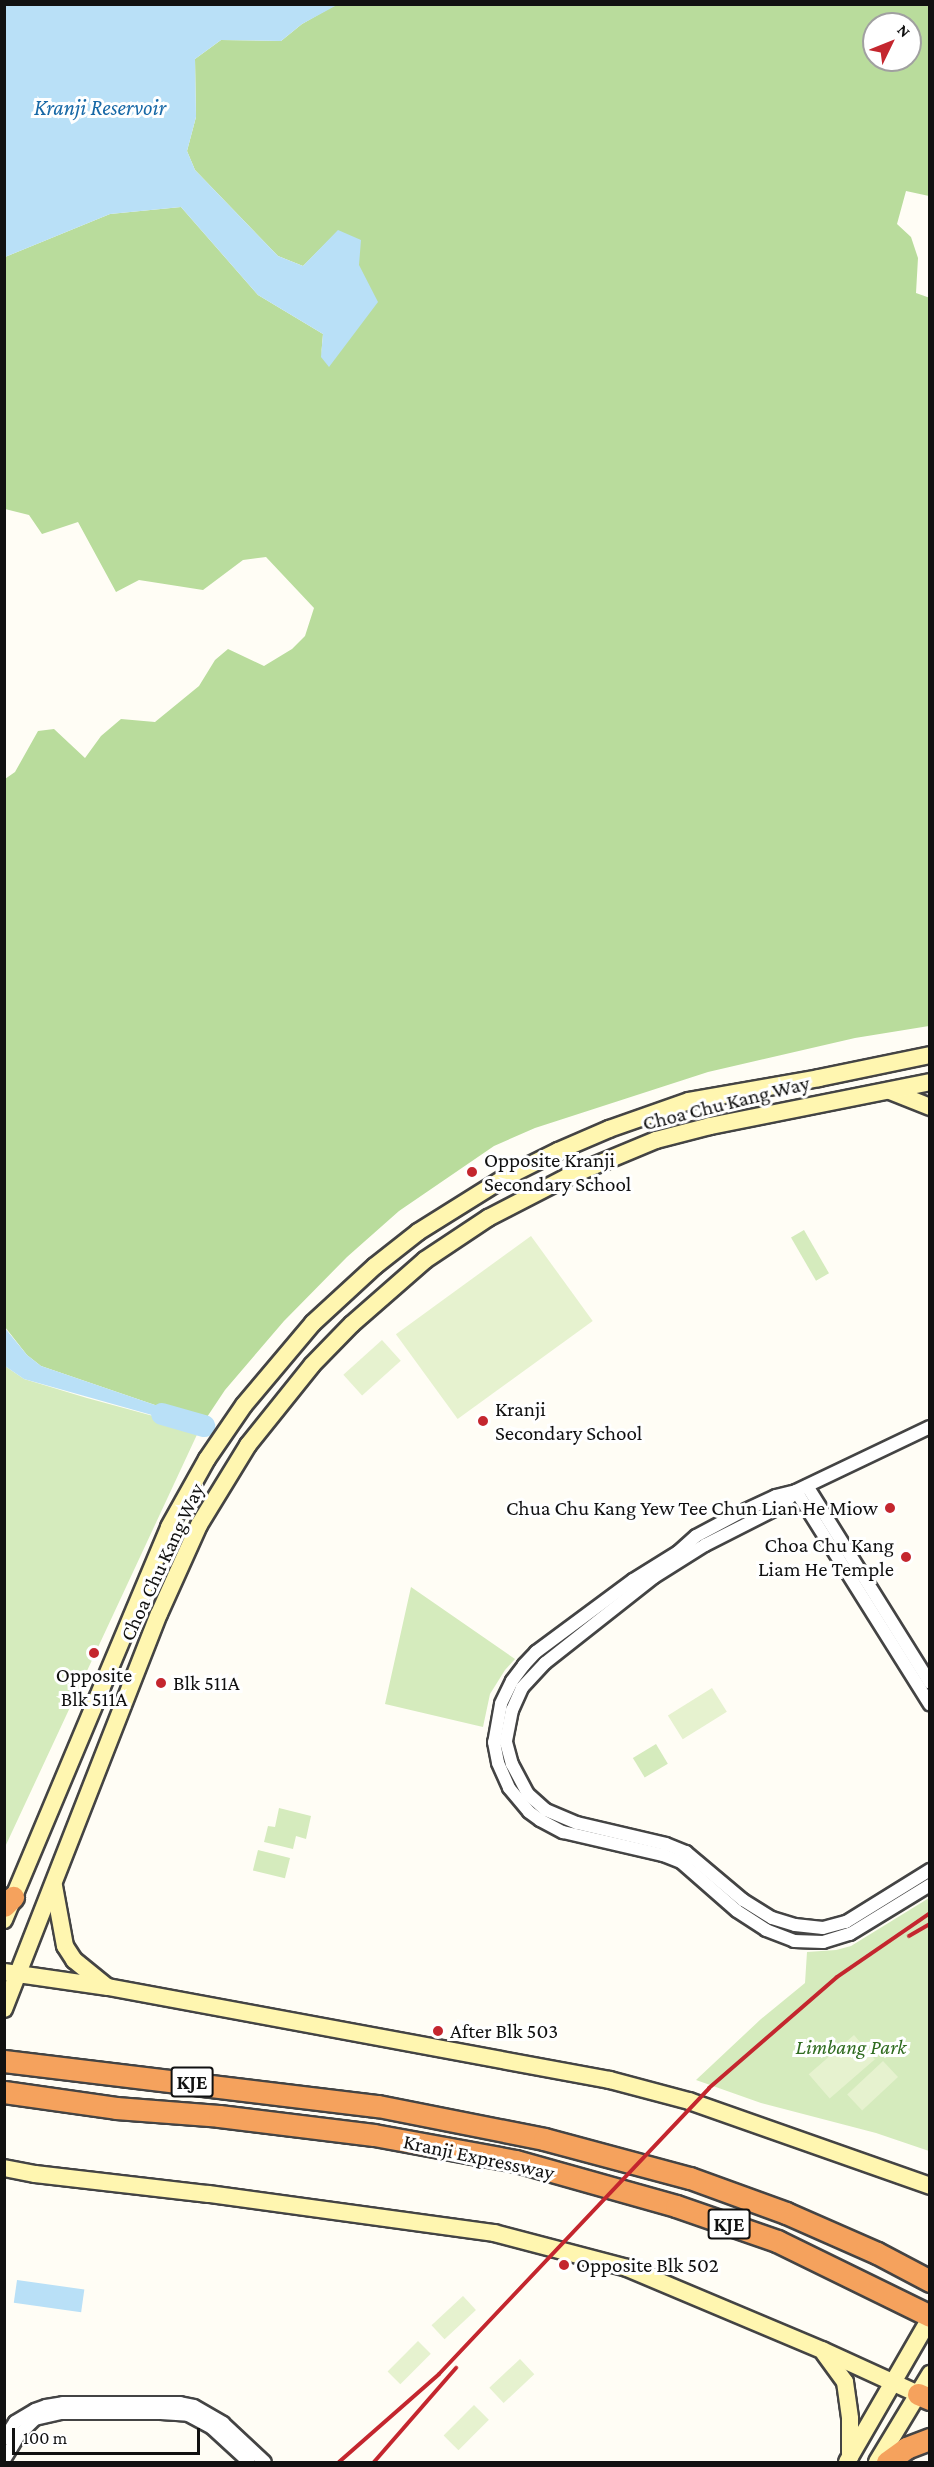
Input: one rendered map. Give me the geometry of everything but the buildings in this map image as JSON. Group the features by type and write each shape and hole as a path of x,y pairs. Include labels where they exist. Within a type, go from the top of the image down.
{"highway":[{"name":"Kranji Expressway","path":"4,2061 378,2106 544,2139 690,2178 786,2213 877,2253 930,2280"},
{"name":"Kranji Expressway","path":"4,2092 116,2108 219,2116 374,2135 516,2161 676,2206 777,2241 930,2317"},
{"path":"887,2463 906,2448 930,2439"}],"main road":[{"name":"Choa Chu Kang Way","path":"4,1920 9,1902 169,1527 207,1459 244,1405 313,1323 348,1290 418,1232 464,1201 516,1171 609,1129 689,1101 930,1055"},
{"name":"Choa Chu Kang Way","path":"4,2009 12,1978 54,1885 159,1614 199,1525 248,1445 312,1365 351,1324 425,1260 488,1218 567,1177 656,1140 710,1126 930,1082"},
{"path":"886,1090 930,1107"},
{"path":"54,1885 65,1947 74,1960 108,1987"},
{"path":"12,1978 108,1987 610,2080 688,2101 930,2186"},
{"path":"4,2168 35,2174 209,2194 494,2233 627,2268 822,2350 924,2396"},
{"path":"904,2175 911,2171 930,2174"},
{"path":"4,2181 35,2174"},
{"path":"848,2460 930,2317"},
{"path":"822,2350 846,2382 850,2419 848,2460"},
{"path":"877,2463 924,2396 930,2374"}],"street":[{"path":"930,1427 801,1489 776,1496 696,1536 678,1552 633,1580 536,1652 512,1681 501,1704 494,1742 498,1763 509,1788 529,1812 554,1828 663,1855 681,1862 737,1911 766,1930 794,1941 823,1942 850,1934 930,1885"},
{"path":"801,1489 930,1683"},
{"path":"801,1489 930,1705"},
{"path":"801,1489 782,1506 705,1545 654,1577 545,1663 522,1688 512,1710 506,1742 512,1764 528,1794 546,1810 577,1823 666,1844 686,1852 743,1900 772,1918 795,1925 823,1928 846,1922 930,1870"},
{"path":"150,2402 152,2408 161,2413"},
{"path":"5,2438 15,2422 34,2410 63,2403 150,2402 194,2406 223,2423 265,2463"},
{"path":"5,2438 26,2427 35,2419 61,2414 188,2415 212,2428 249,2463"},
{"path":"223,2423 235,2450"},
{"path":"4,2460 26,2427"}],"green space":[{"path":"337,4 929,5 929,196 906,191 897,224 911,237 918,258 916,293 930,298 929,1026 855,1038 708,1072 535,1128 494,1146 399,1211 347,1257 284,1321 225,1390 201,1426 192,1423 193,1418 41,1366 27,1355 5,1327 5,779 15,772 38,731 54,729 85,758 101,736 121,719 155,722 199,686 215,660 228,649 264,666 292,649 305,636 314,608 266,557 243,560 203,590 139,580 116,592 78,522 42,534 29,515 5,509 5,257 110,214 181,207 258,295 323,334 321,357 338,231 303,266 278,256 195,170 187,151 196,117 195,59 221,40 281,41 302,24"},
{"path":"804,1230 829,1273 816,1281 791,1238"},
{"path":"531,1236 593,1321 458,1419 396,1334"},
{"path":"382,1340 401,1361 362,1396 343,1375"},
{"path":"5,1366 24,1379 190,1426 192,1423 201,1426 5,1847"},
{"path":"411,1587 515,1659 490,1694 483,1727 385,1704"},
{"path":"712,1688 727,1712 683,1739 668,1716"},
{"path":"656,1744 668,1764 645,1778 633,1758"},
{"path":"279,1808 311,1816 306,1839 296,1836 293,1849 264,1842 268,1826 275,1827"},
{"path":"258,1850 290,1858 285,1878 253,1870"},
{"name":"Limbang Park","path":"929,1898 929,2151 876,2133 761,2103 696,2080 761,2019 805,1983 807,1952 836,1950 851,1946"},
{"path":"854,2035 875,2059 830,2099 809,2074"},
{"path":"883,2061 898,2077 862,2111 847,2094"},
{"path":"463,2296 476,2310 445,2339 432,2325"},
{"path":"418,2341 431,2354 400,2384 388,2371"},
{"path":"520,2359 534,2374 504,2403 489,2388"},
{"path":"474,2405 489,2420 458,2450 444,2435"}],"water":[{"name":"Kranji Reservoir","path":"5,4 337,5 302,24 281,41 221,40 195,59 196,117 187,151 195,170 278,256 303,266 338,230 361,240 359,265 378,302 329,367 321,357 323,334 258,295 181,207 110,214 5,257"},
{"path":"4,1327 27,1355 41,1366 193,1418 191,1426 24,1379 5,1366"},
{"path":"17,2280 84,2289 81,2312 14,2303"}],"waterway":[{"path":"162,1414 204,1426"}],"railway":[{"path":"339,2462 439,2374 709,2088 837,1977 930,1913"},
{"path":"909,1936 930,1924"},
{"path":"374,2462 456,2368"}],"place":[{"name":"Opposite Kranji Secondary School","path":"472,1172"},
{"name":"Kranji Secondary School","path":"483,1421"},
{"name":"Chua Chu Kang Yew Tee Chun Lian He Miow","path":"890,1508"},
{"name":"Choa Chu Kang Liam He Temple","path":"906,1557"},
{"name":"Opposite Blk 511A","path":"94,1653"},
{"name":"Blk 511A","path":"161,1683"},
{"name":"After Blk 503","path":"438,2031"},
{"name":"Opposite Blk 502","path":"564,2265"}]}
